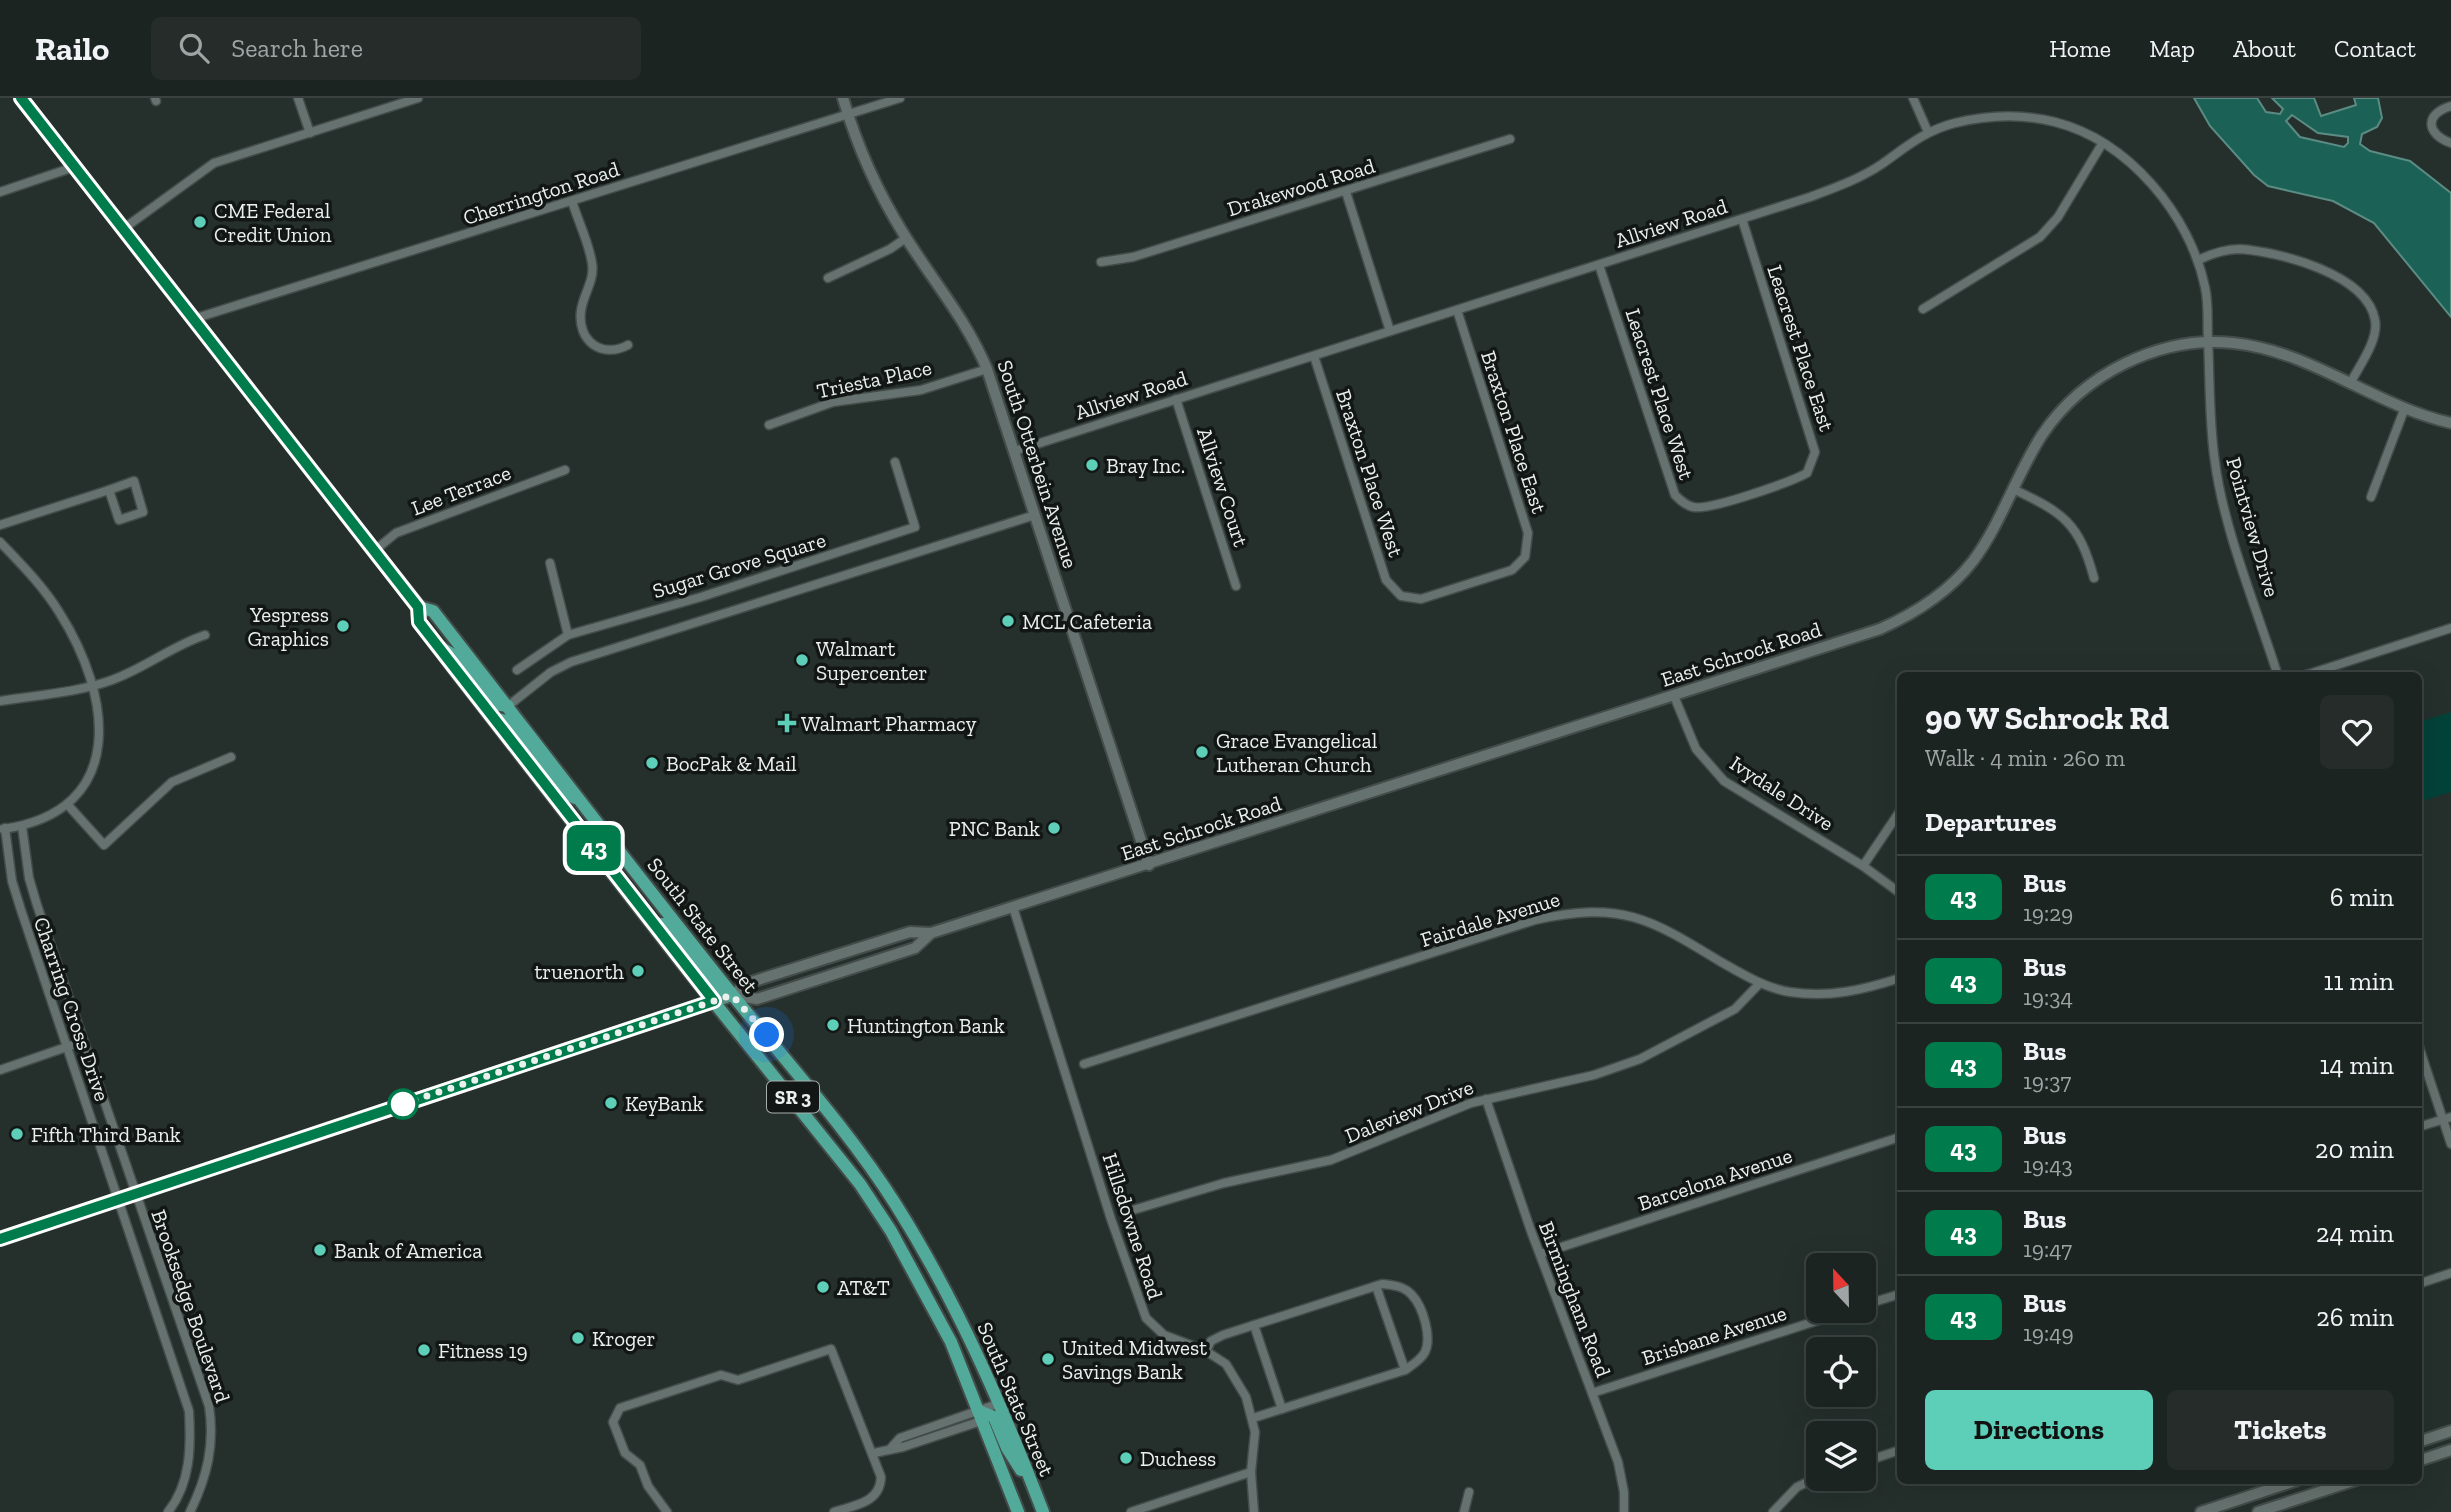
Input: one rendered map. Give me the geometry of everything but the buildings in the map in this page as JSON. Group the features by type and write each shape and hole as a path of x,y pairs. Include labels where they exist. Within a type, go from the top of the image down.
{"main road":[{"name":"South State Street","path":"21,98 373,551 418,607 433,611 732,995 834,1118 884,1186 982,1363 1018,1512"},
{"path":"418,607 419,622 429,620 447,641 465,651"},
{"name":"South State Street","path":"419,622 868,1195 939,1319 964,1370 1032,1484 1043,1512"},
{"path":"438,646 461,659 494,704 508,706"},
{"path":"493,718 508,721 561,790 584,804"},
{"path":"623,885 636,891 717,990 732,995"},
{"name":"East Schrock Road","path":"0,1239 732,995"},
{"path":"804,1110 829,1129 865,1180 884,1186"},
{"path":"868,1195 879,1200 944,1311 966,1330"},
{"path":"939,1319 958,1340 967,1360 982,1363"}],"street":[{"path":"298,98 310,132"},
{"path":"122,229 214,163 418,98"},
{"name":"South Otterbein Avenue","path":"843,98 876,187 906,238 972,332 988,369 1149,865"},
{"name":"Cherrington Road","path":"193,319 900,98"},
{"path":"1913,98 1928,132"},
{"path":"2451,106 2437,112 2432,121 2432,130 2438,138 2451,143"},
{"name":"Allview Road","path":"1015,451 1846,184 1881,164 1906,144 1928,132 1954,123 2014,116 2056,122 2102,144 2142,174 2161,196 2188,236 2198,260 2206,291 2208,342"},
{"name":"Drakewood Road","path":"1101,262 1133,257 1510,139"},
{"path":"1923,309 2040,237 2058,217 2102,144"},
{"path":"0,192 74,167"},
{"path":"1346,192 1390,331"},
{"path":"572,201 592,264 590,285 581,310 585,334 591,345 603,351 616,351 628,345"},
{"name":"Leacrest Place East","path":"1742,219 1815,452 1807,473 1753,493"},
{"path":"828,278 890,249 906,238"},
{"path":"2198,260 2237,249 2260,252 2309,266 2354,285 2369,299 2376,321 2374,338 2350,384"},
{"name":"Leacrest Place West","path":"1599,265 1675,495 1694,508 1707,507 1753,493"},
{"name":"Braxton Place East","path":"1401,596 1421,599 1434,595 1512,570 1525,557 1528,533 1457,310"},
{"name":"East Schrock Road","path":"732,995 748,984 910,932 932,933 1880,629 1920,609 1937,597 1972,563 2042,436 2059,415 2093,382 2111,370 2157,351 2208,342 2230,342 2276,351 2404,410 2451,423"},
{"name":"Pointview Drive","path":"2208,342 2215,464 2227,515 2277,672"},
{"name":"Braxton Place West","path":"1314,356 1386,580 1401,596"},
{"name":"Triesta Place","path":"769,425 833,402 911,392 988,369"},
{"name":"Allview Court","path":"1176,399 1236,586"},
{"path":"2371,497 2404,410"},
{"name":"Sugar Grove Square","path":"517,670 568,635 701,597 915,527 895,462"},
{"name":"Lee Terrace","path":"373,551 396,533 565,470"},
{"path":"0,525 134,481 143,512 119,520 109,490"},
{"path":"2014,489 2056,512 2079,534 2094,578"},
{"path":"508,706 551,671 571,662 1035,515"},
{"path":"0,542 56,607 72,635 92,686 99,725 96,760 83,789 60,811 22,826 3,829"},
{"path":"550,563 568,635"},
{"path":"2315,672 2451,628"},
{"path":"0,701 92,686 139,669 171,649 205,635"},
{"name":"Ivydale Drive","path":"1674,696 1696,749 1724,781 1863,866 1897,891"},
{"path":"67,804 104,845 172,782 231,757"},
{"path":"1863,866 1897,815"},
{"name":"Charring Cross Drive","path":"22,826 32,887 81,1042 134,1193"},
{"name":"Charring Cross Drive","path":"3,829 20,911 117,1199"},
{"name":"Hillsdowne Road","path":"1013,907 1142,1310 1152,1325 1164,1335 1206,1352 1226,1364 1253,1418 1251,1472 1254,1512"},
{"name":"Fairdale Avenue","path":"1084,1065 1535,920 1572,912 1613,912 1650,921 1760,983 1788,992 1839,994 1897,979"},
{"name":"East Schrock Road","path":"732,995 760,998 915,948 932,933"},
{"name":"Daleview Drive","path":"1133,1210 1224,1183 1331,1160 1385,1140 1433,1117 1486,1099 1594,1075 1640,1059 1735,1009 1760,983"},
{"path":"0,1070 81,1042"},
{"path":"2422,1054 2447,1118 2451,1144"},
{"name":"Birmingham Road","path":"1486,1099 1539,1254 1618,1462 1624,1492 1624,1512"},
{"path":"2422,1126 2447,1118"},
{"name":"Barcelona Avenue","path":"1539,1254 1897,1139"},
{"name":"Brooksedge Boulevard","path":"134,1193 209,1406 212,1442 209,1463 190,1512"},
{"name":"Brooksedge Boulevard","path":"117,1199 189,1411 189,1460 182,1488 168,1512"},
{"path":"2422,1283 2451,1273"},
{"path":"1206,1352 1211,1341 1376,1286 1398,1286 1412,1295 1425,1321 1424,1353 1405,1370 1253,1418"},
{"path":"1376,1286 1405,1370"},
{"path":"1876,1301 1897,1295"},
{"name":"Brisbane Avenue","path":"1592,1393 1810,1323"},
{"path":"1254,1325 1282,1409"},
{"path":"667,1512 648,1486 640,1465 625,1452 613,1422 616,1413 626,1406 721,1375 738,1380 831,1349 842,1384 874,1452 881,1477 877,1493 866,1501 834,1512"},
{"path":"874,1452 891,1448 900,1438 992,1413"},
{"path":"2422,1441 2451,1431"},
{"path":"2422,1460 2451,1450"},
{"path":"1876,1458 1897,1451"},
{"path":"1131,1512 1251,1472"},
{"path":"1773,1512 1797,1487 1806,1483"},
{"path":"2201,1512 2286,1484"},
{"path":"2258,1512 2344,1484"},
{"path":"1464,1512 1469,1492"}],"shaded area":[{"path":"2194,98 2257,98 2266,112 2280,114 2283,109 2272,98 2314,98 2321,116 2356,105 2354,98 2378,98 2382,118 2377,127 2362,134 2360,144 2370,151 2410,161 2451,193 2451,317 2374,223 2333,201 2268,186 2254,175 2210,126","holes":["2292,115 2318,133 2348,137 2348,143 2344,147 2300,137 2286,121"]},
{"path":"2451,712 2451,792 2422,801 2422,721"}],"bus line":[{"name":"43","path":"0,1239 714,1001 419,622 418,607 21,98"}],"place":[{"name":"CME Federal Credit Union","path":"200,222"},
{"name":"Bray Inc.","path":"1092,465"},
{"name":"MCL Cafeteria","path":"1008,621"},
{"name":"Yespress Graphics","path":"343,626"},
{"name":"Walmart Supercenter","path":"802,660"},
{"name":"Walmart Pharmacy","path":"787,723"},
{"name":"Grace Evangelical Lutheran Church","path":"1202,752"},
{"name":"BocPak & Mail","path":"652,763"},
{"name":"PNC Bank","path":"1054,828"},
{"name":"truenorth","path":"638,971"},
{"name":"Huntington Bank","path":"833,1025"},
{"name":"KeyBank","path":"611,1103"},
{"name":"Fifth Third Bank","path":"17,1134"},
{"name":"Bank of America","path":"320,1250"},
{"name":"AT&T","path":"823,1287"},
{"name":"Kroger","path":"578,1338"},
{"name":"Fitness 19","path":"424,1350"},
{"name":"United Midwest Savings Bank","path":"1048,1359"},
{"name":"Duchess","path":"1126,1458"}],"route":[{"path":"403,1104 732,995 767,1035"}]}
